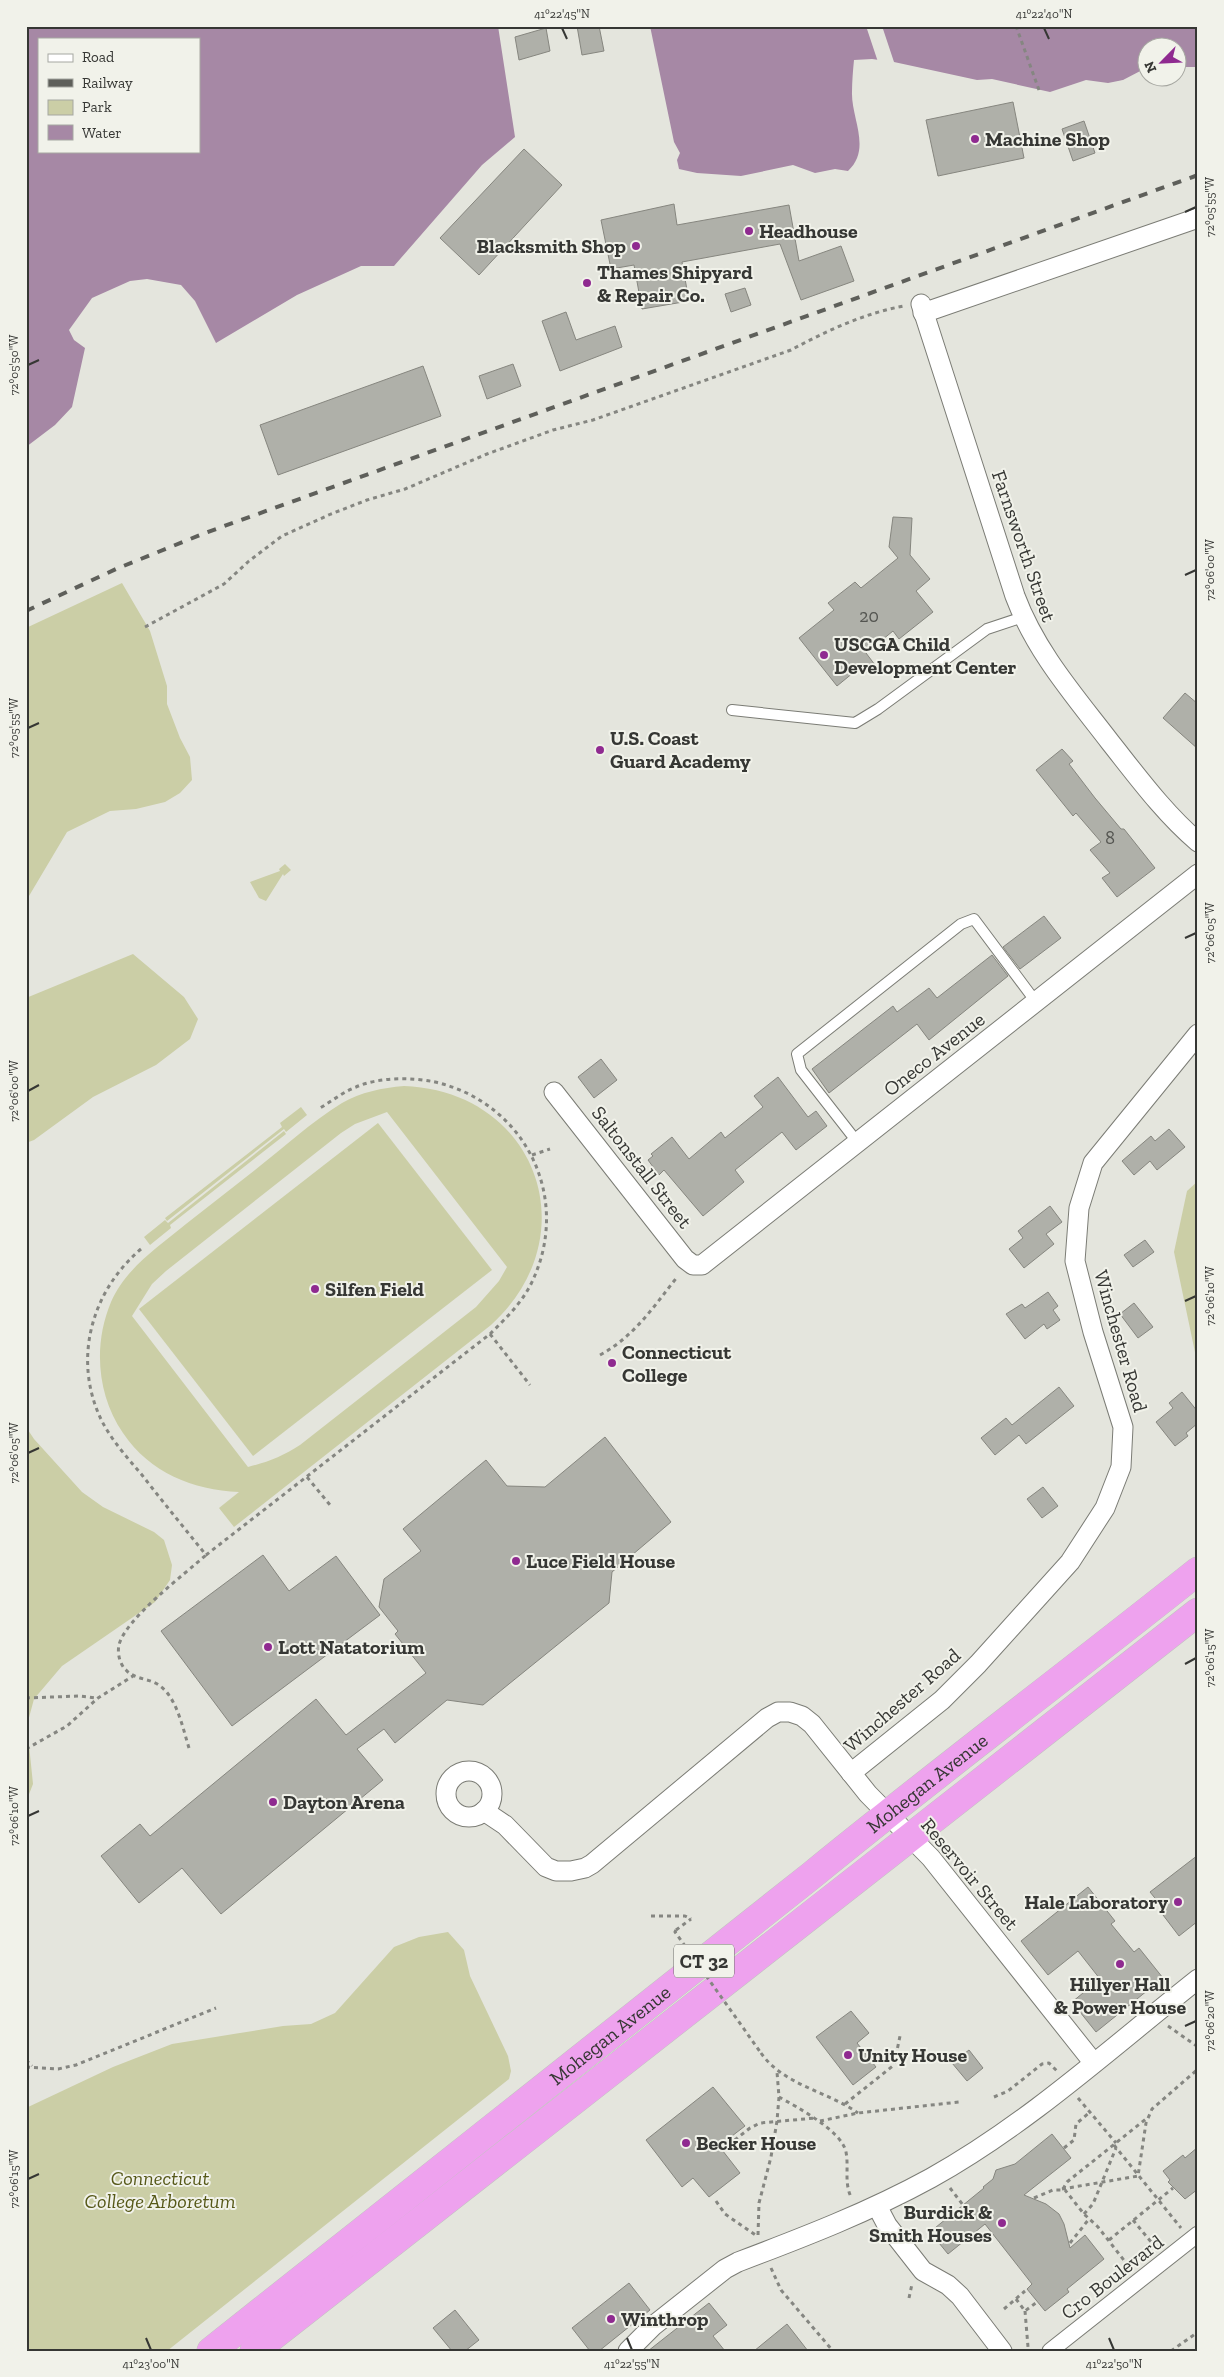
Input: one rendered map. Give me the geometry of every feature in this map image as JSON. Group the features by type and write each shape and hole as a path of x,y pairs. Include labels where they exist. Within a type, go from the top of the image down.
{"highway":[{"name":"Mohegan Avenue","path":"211,2351 812,1875 887,1813 1058,1683 1198,1572"},
{"name":"Mohegan Avenue","path":"254,2351 1198,1612"}],"street":[{"path":"922,308 1198,218"},
{"name":"Farnsworth Street","path":"922,308 1023,617 1036,643 1052,668 1165,810 1198,842"},
{"name":"Oneco Avenue","path":"693,1264 706,1264 1198,874"},
{"name":"Winchester Road","path":"851,1773 942,1700 978,1664 1070,1562 1105,1508 1121,1467 1122,1427 1093,1332 1075,1261 1079,1208 1094,1163 1198,1034"},
{"name":"Saltonstall Street","path":"554,1092 693,1264"},
{"name":"Reservoir Street","path":"484,1811 505,1825 546,1867 560,1871 577,1870 592,1864 767,1718 778,1712 795,1712 805,1718 851,1773 931,1858 1093,2062"},
{"path":"628,2351 653,2326 725,2269 738,2262 826,2229 877,2206 932,2177 991,2140 1198,1979"},
{"path":"877,2206 887,2225 923,2271 948,2285 960,2296 1002,2351"},
{"name":"Cro Boulevard","path":"1050,2351 1165,2260 1191,2234"}],"lane":[{"path":"732,710 855,723 878,710 988,629 1023,617"},
{"path":"858,1143 801,1070 797,1054 961,924 974,919 1036,1002"}],"path":[{"path":"1016,26 1039,90"},
{"path":"145,627 224,584 249,561 282,536 331,514 367,500 405,489 487,454 546,433 593,420 791,350 813,338 863,317 890,309 922,308"},
{"path":"190,1748 172,1701 161,1686 132,1676 124,1669 119,1658 118,1646 124,1634 141,1614 206,1555 490,1334 512,1312 531,1285 543,1252 547,1221 544,1195 532,1155 525,1142 504,1118 483,1102 453,1086 423,1080 387,1080 357,1086 320,1108"},
{"path":"532,1155 550,1149"},
{"path":"141,1249 112,1278 98,1304 90,1337 89,1375 96,1410 114,1441 206,1555"},
{"path":"600,1355 618,1345 635,1330 693,1264"},
{"path":"490,1334 530,1386"},
{"path":"307,1476 330,1505"},
{"path":"26,1749 67,1726 98,1698 132,1676"},
{"path":"26,1693 33,1696"},
{"path":"26,1698 33,1696 98,1698"},
{"path":"651,1916 685,1916 691,1919 675,1932 761,2053 777,2072 845,2104 858,2113"},
{"path":"26,2066 58,2069 76,2065 216,2008"},
{"path":"1164,2023 1198,2047"},
{"path":"845,2104 894,2065 900,2036"},
{"path":"26,2060 33,2066"},
{"path":"994,2097 1008,2091 1044,2063 1052,2064 1060,2075"},
{"path":"1062,2190 1067,2182 1148,2118 1158,2102 1198,2069"},
{"path":"716,2201 725,2214 758,2236 759,2203 772,2157 777,2121 779,2096 777,2072"},
{"path":"1075,2094 1138,2176 1191,2234"},
{"path":"779,2096 815,2118 843,2144 845,2150 846,2183 855,2205"},
{"path":"819,2121 858,2113 959,2102"},
{"path":"1064,2148 1074,2140 1076,2124 1090,2112"},
{"path":"722,2150 753,2125 815,2118"},
{"path":"1138,2176 1148,2118"},
{"path":"1084,2214 1093,2204 1103,2182 1115,2145"},
{"path":"1034,2198 1048,2191 1138,2176"},
{"path":"946,2184 963,2205"},
{"path":"1109,2240 1173,2188"},
{"path":"1062,2190 1109,2240 1140,2280"},
{"path":"1070,2243 1089,2219"},
{"path":"1134,2220 1165,2260"},
{"path":"769,2264 781,2290 833,2351"},
{"path":"908,2298 913,2281"},
{"path":"1004,2308 1025,2292"},
{"path":"1016,2299 1025,2311 1028,2347"},
{"path":"1025,2311 1037,2302"},
{"path":"1171,2351 1198,2332"}],"green space":[{"path":"122,583 150,631 167,686 167,704 180,738 190,757 192,780 180,793 165,802 136,809 110,811 67,832 26,901 26,628"},
{"path":"285,864 291,870 284,876 283,874 266,901 259,898 250,882 280,871 279,869"},
{"path":"133,954 184,997 198,1019 190,1039 156,1065 93,1097 34,1140 26,1143 26,998"},
{"path":"404,1086 450,1094 487,1113 516,1140 534,1174 542,1212 537,1251 521,1289 491,1325 234,1527 219,1508 239,1492 205,1488 174,1477 146,1459 123,1433 108,1403 100,1369 100,1352 105,1318 117,1290 134,1268 297,1135 342,1103 372,1091","holes":["387,1112 507,1267 499,1281 476,1307 300,1445 275,1458 248,1467 132,1316 152,1284 166,1271 341,1133 355,1124"]},
{"path":"301,1107 307,1115 286,1132 284,1129 167,1221 165,1218 282,1127 280,1123"},
{"name":"Silfen Field","path":"378,1123 492,1270 253,1456 139,1309"},
{"path":"284,1131 286,1134 170,1225 171,1228 150,1245 144,1237 165,1220 168,1223"},
{"path":"1198,1181 1198,1357 1196,1357 1174,1252 1187,1191"},
{"path":"26,1427 34,1439 82,1492 103,1507 154,1532 164,1540 172,1565 170,1580 155,1602 62,1666 34,1699 27,1725 33,1784 26,1802"},
{"name":"Connecticut College Arboretum","path":"448,1932 464,1950 470,1976 508,2056 511,2071 509,2079 167,2351 26,2351 26,2108 113,2067 172,2044 283,2026 311,2024 335,2013 394,1947 419,1937"}],"water":[{"path":"26,26 498,26 515,137 482,165 394,266 361,266 297,295 216,343 195,301 181,285 147,279 130,281 92,298 69,330 74,340 85,348 72,407 55,425 26,447"},
{"path":"650,26 1198,26 1198,73 1186,73 1186,38 1136,38 1136,77 1096,87 1086,80 1050,92 992,79 977,80 894,62 872,59 854,60 853,102 860,143 859,153 848,171 835,169 815,173 793,165 741,176 697,173 679,169 677,160 680,153 674,142"}],"pier":[{"path":"866,26 882,26 894,62 889,64 878,62"},
{"path":"1186,67 1198,67 1198,75 1186,76"},
{"path":"1136,73 1136,82 1121,87 1095,90 1087,84 1086,80 1108,83 1123,80"}],"building":[{"path":"577,26 599,26 604,51 582,55"},
{"path":"546,28 550,51 519,60 515,37"},
{"name":"Machine Shop","path":"1013,102 1024,158 938,176 926,120"},
{"path":"1084,121 1095,153 1073,161 1062,129"},
{"path":"524,149 562,185 479,275 440,238"},
{"path":"674,204 677,225 789,205 799,261 841,246 854,281 801,300 780,244 682,262 689,301 642,309 634,265 611,269 601,220"},
{"path":"745,288 751,305 731,312 725,294"},
{"path":"566,312 576,340 615,326 622,347 560,371 542,321"},
{"path":"513,364 521,386 487,399 479,376"},
{"path":"423,366 441,416 278,475 260,425"},
{"path":"893,517 912,518 910,555 930,579 916,591 933,612 899,639 893,631 866,653 875,665 864,674 859,668 837,686 799,638 834,610 828,603 855,582 861,588 898,558 889,547"},
{"path":"1185,693 1198,704 1198,749 1163,718"},
{"path":"1062,749 1073,761 1069,764 1095,798 1121,829 1124,829 1155,868 1117,897 1102,878 1110,873 1090,850 1101,842 1076,813 1073,816 1036,770"},
{"path":"1044,916 1061,938 1020,969 1003,947"},
{"path":"992,955 1008,976 929,1040 917,1024 829,1093 812,1069 893,1006 897,1012 929,988 937,998"},
{"path":"601,1059 617,1080 594,1098 578,1077"},
{"path":"778,1077 808,1117 816,1111 827,1126 796,1150 782,1132 735,1170 744,1182 703,1216 664,1170 659,1175 648,1160 653,1156 651,1154 672,1137 689,1159 721,1132 725,1138 763,1107 754,1096"},
{"path":"1169,1129 1185,1147 1157,1170 1150,1161 1134,1175 1122,1161 1151,1136 1155,1141"},
{"path":"1050,1206 1062,1222 1046,1234 1054,1244 1024,1268 1009,1249 1023,1238 1018,1231"},
{"path":"1145,1240 1154,1252 1133,1267 1124,1255"},
{"path":"1048,1292 1058,1306 1053,1310 1060,1320 1047,1329 1044,1324 1025,1339 1006,1314 1022,1304 1025,1308"},
{"path":"1134,1303 1153,1327 1138,1338 1120,1314"},
{"path":"1059,1387 1074,1406 1026,1444 1019,1435 995,1455 981,1438 1006,1418 1012,1425"},
{"path":"1182,1392 1198,1412 1198,1423 1186,1433 1188,1436 1175,1446 1156,1422 1173,1408 1169,1403"},
{"name":"Luce Field House","path":"605,1437 671,1522 612,1572 609,1603 483,1705 447,1700 395,1743 384,1729 357,1749 383,1780 221,1914 182,1868 139,1903 101,1856 140,1824 150,1836 316,1699 346,1735 426,1673 395,1634 398,1631 379,1607 384,1579 421,1551 403,1529 486,1460 507,1486 545,1487"},
{"path":"1043,1487 1058,1506 1042,1518 1027,1499"},
{"name":"Lott Natatorium","path":"263,1555 289,1591 336,1556 380,1615 232,1726 161,1631"},
{"name":"Hale Laboratory","path":"1198,1855 1198,1921 1179,1936 1163,1915 1167,1913 1150,1892"},
{"name":"Hillyer Hall & Power House","path":"1088,1887 1115,1921 1111,1924 1134,1952 1139,1948 1163,1978 1096,2032 1072,2002 1100,1979 1078,1951 1048,1975 1021,1941"},
{"name":"Unity House","path":"851,2011 869,2033 857,2043 876,2067 853,2085 816,2037"},
{"path":"969,2050 983,2068 967,2081 952,2063"},
{"name":"Becker House","path":"713,2087 745,2126 719,2146 740,2173 709,2197 693,2178 682,2187 646,2140"},
{"name":"Burdick & Smith Houses","path":"1052,2134 1071,2158 1024,2195 1046,2204 1059,2214 1064,2224 1070,2248 1085,2235 1104,2259 1067,2289 1069,2292 1045,2311 1027,2289 1032,2284 985,2224 948,2254 930,2232 984,2188 993,2179 996,2170 1015,2164"},
{"path":"1198,2147 1198,2189 1185,2199 1168,2182 1170,2180 1163,2171 1183,2155 1185,2158"},
{"name":"Winthrop","path":"629,2283 650,2310 599,2351 590,2351 572,2328"},
{"path":"709,2303 727,2325 713,2336 725,2351 648,2351"},
{"path":"455,2310 479,2340 465,2351 452,2351 433,2328"},
{"path":"787,2324 808,2351 754,2351"}],"railway":[{"path":"26,611 116,569 205,533 1198,175"}],"place":[{"name":"Machine Shop","path":"975,139"},
{"name":"Headhouse","path":"749,231"},
{"name":"Blacksmith Shop","path":"636,246"},
{"name":"Thames Shipyard & Repair Co.","path":"587,283"},
{"name":"USCGA Child Development Center","path":"824,655"},
{"name":"U.S. Coast Guard Academy","path":"600,750"},
{"name":"Silfen Field","path":"315,1289"},
{"name":"Connecticut College","path":"612,1363"},
{"name":"Luce Field House","path":"516,1561"},
{"name":"Lott Natatorium","path":"268,1647"},
{"name":"Dayton Arena","path":"273,1802"},
{"name":"Hale Laboratory","path":"1178,1902"},
{"name":"Hillyer Hall & Power House","path":"1120,1964"},
{"name":"Unity House","path":"848,2055"},
{"name":"Becker House","path":"686,2143"},
{"name":"Burdick & Smith Houses","path":"1002,2223"},
{"name":"Winthrop","path":"611,2319"}]}
